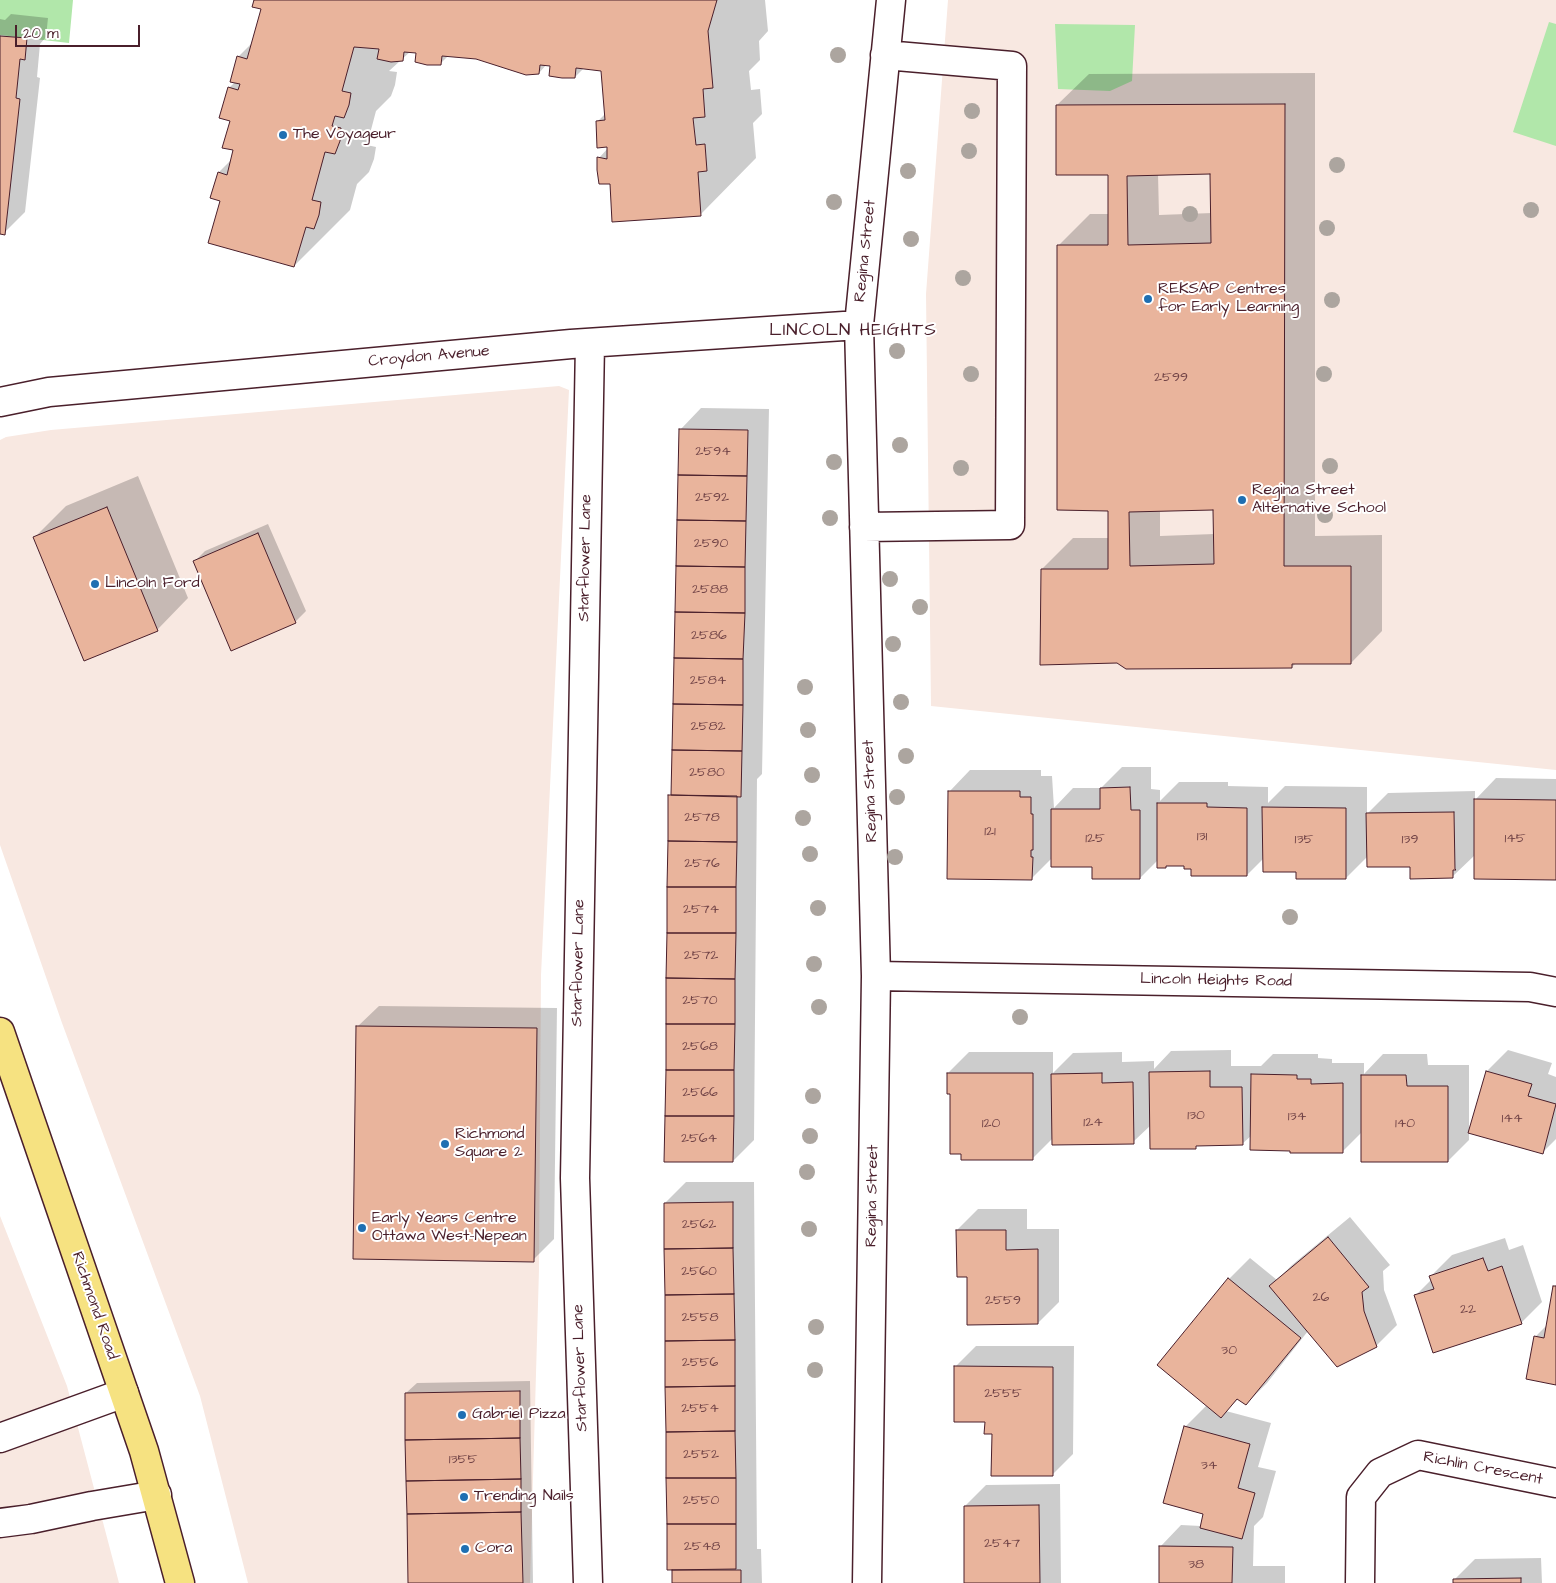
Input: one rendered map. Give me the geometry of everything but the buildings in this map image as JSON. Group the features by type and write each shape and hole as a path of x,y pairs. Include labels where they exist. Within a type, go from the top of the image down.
{"main road":[{"name":"Richmond Road","path":"0,1032 124,1393 157,1495 180,1583"}],"street":[{"name":"Regina Street","path":"867,1583 876,976 859,325 891,0"},
{"path":"864,527 1010,525 1012,66 885,55"},
{"name":"Croydon Avenue","path":"0,402 50,392 590,343 859,325"},
{"name":"Starflower Lane","path":"588,1583 576,1178 590,343"},
{"name":"Lincoln Heights Road","path":"876,976 1530,986 1556,992"},
{"path":"0,1438 124,1393"},
{"name":"Richlin Crescent","path":"1360,1583 1361,1497 1380,1473 1418,1455 1556,1483"},
{"path":"0,1523 31,1519 157,1495"}],"shaded area":[{"name":"Regina Street Alternative School","path":"948,0 1556,0 1556,770 931,706 926,294"},
{"path":"559,386 569,390 541,975 539,1269 530,1583 248,1583 200,1396 62,1023 0,845 0,440 6,437 51,430"},
{"path":"0,1216 67,1386 119,1583 0,1583"}],"green space":[{"path":"0,0 73,0 69,43 0,35"},
{"path":"1549,22 1556,24 1556,146 1513,132"},
{"path":"1055,24 1135,25 1132,81 1110,91 1058,89"}],"place":[{"name":"The Voyageur","path":"283,135"},
{"name":"REKSAP Centres for Early Learning","path":"1148,299"},
{"name":"Regina Street Alternative School","path":"1242,500"},
{"name":"Lincoln Ford","path":"95,584"},
{"name":"Richmond Square 2","path":"445,1144"},
{"name":"Early Years Centre Ottawa West-Nepean","path":"362,1228"},
{"name":"Gabriel Pizza","path":"462,1415"},
{"name":"Trending Nails","path":"464,1497"},
{"name":"Cora","path":"465,1549"}],"district":[{"name":"LINCOLN HEIGHTS","path":"853,331"}]}
